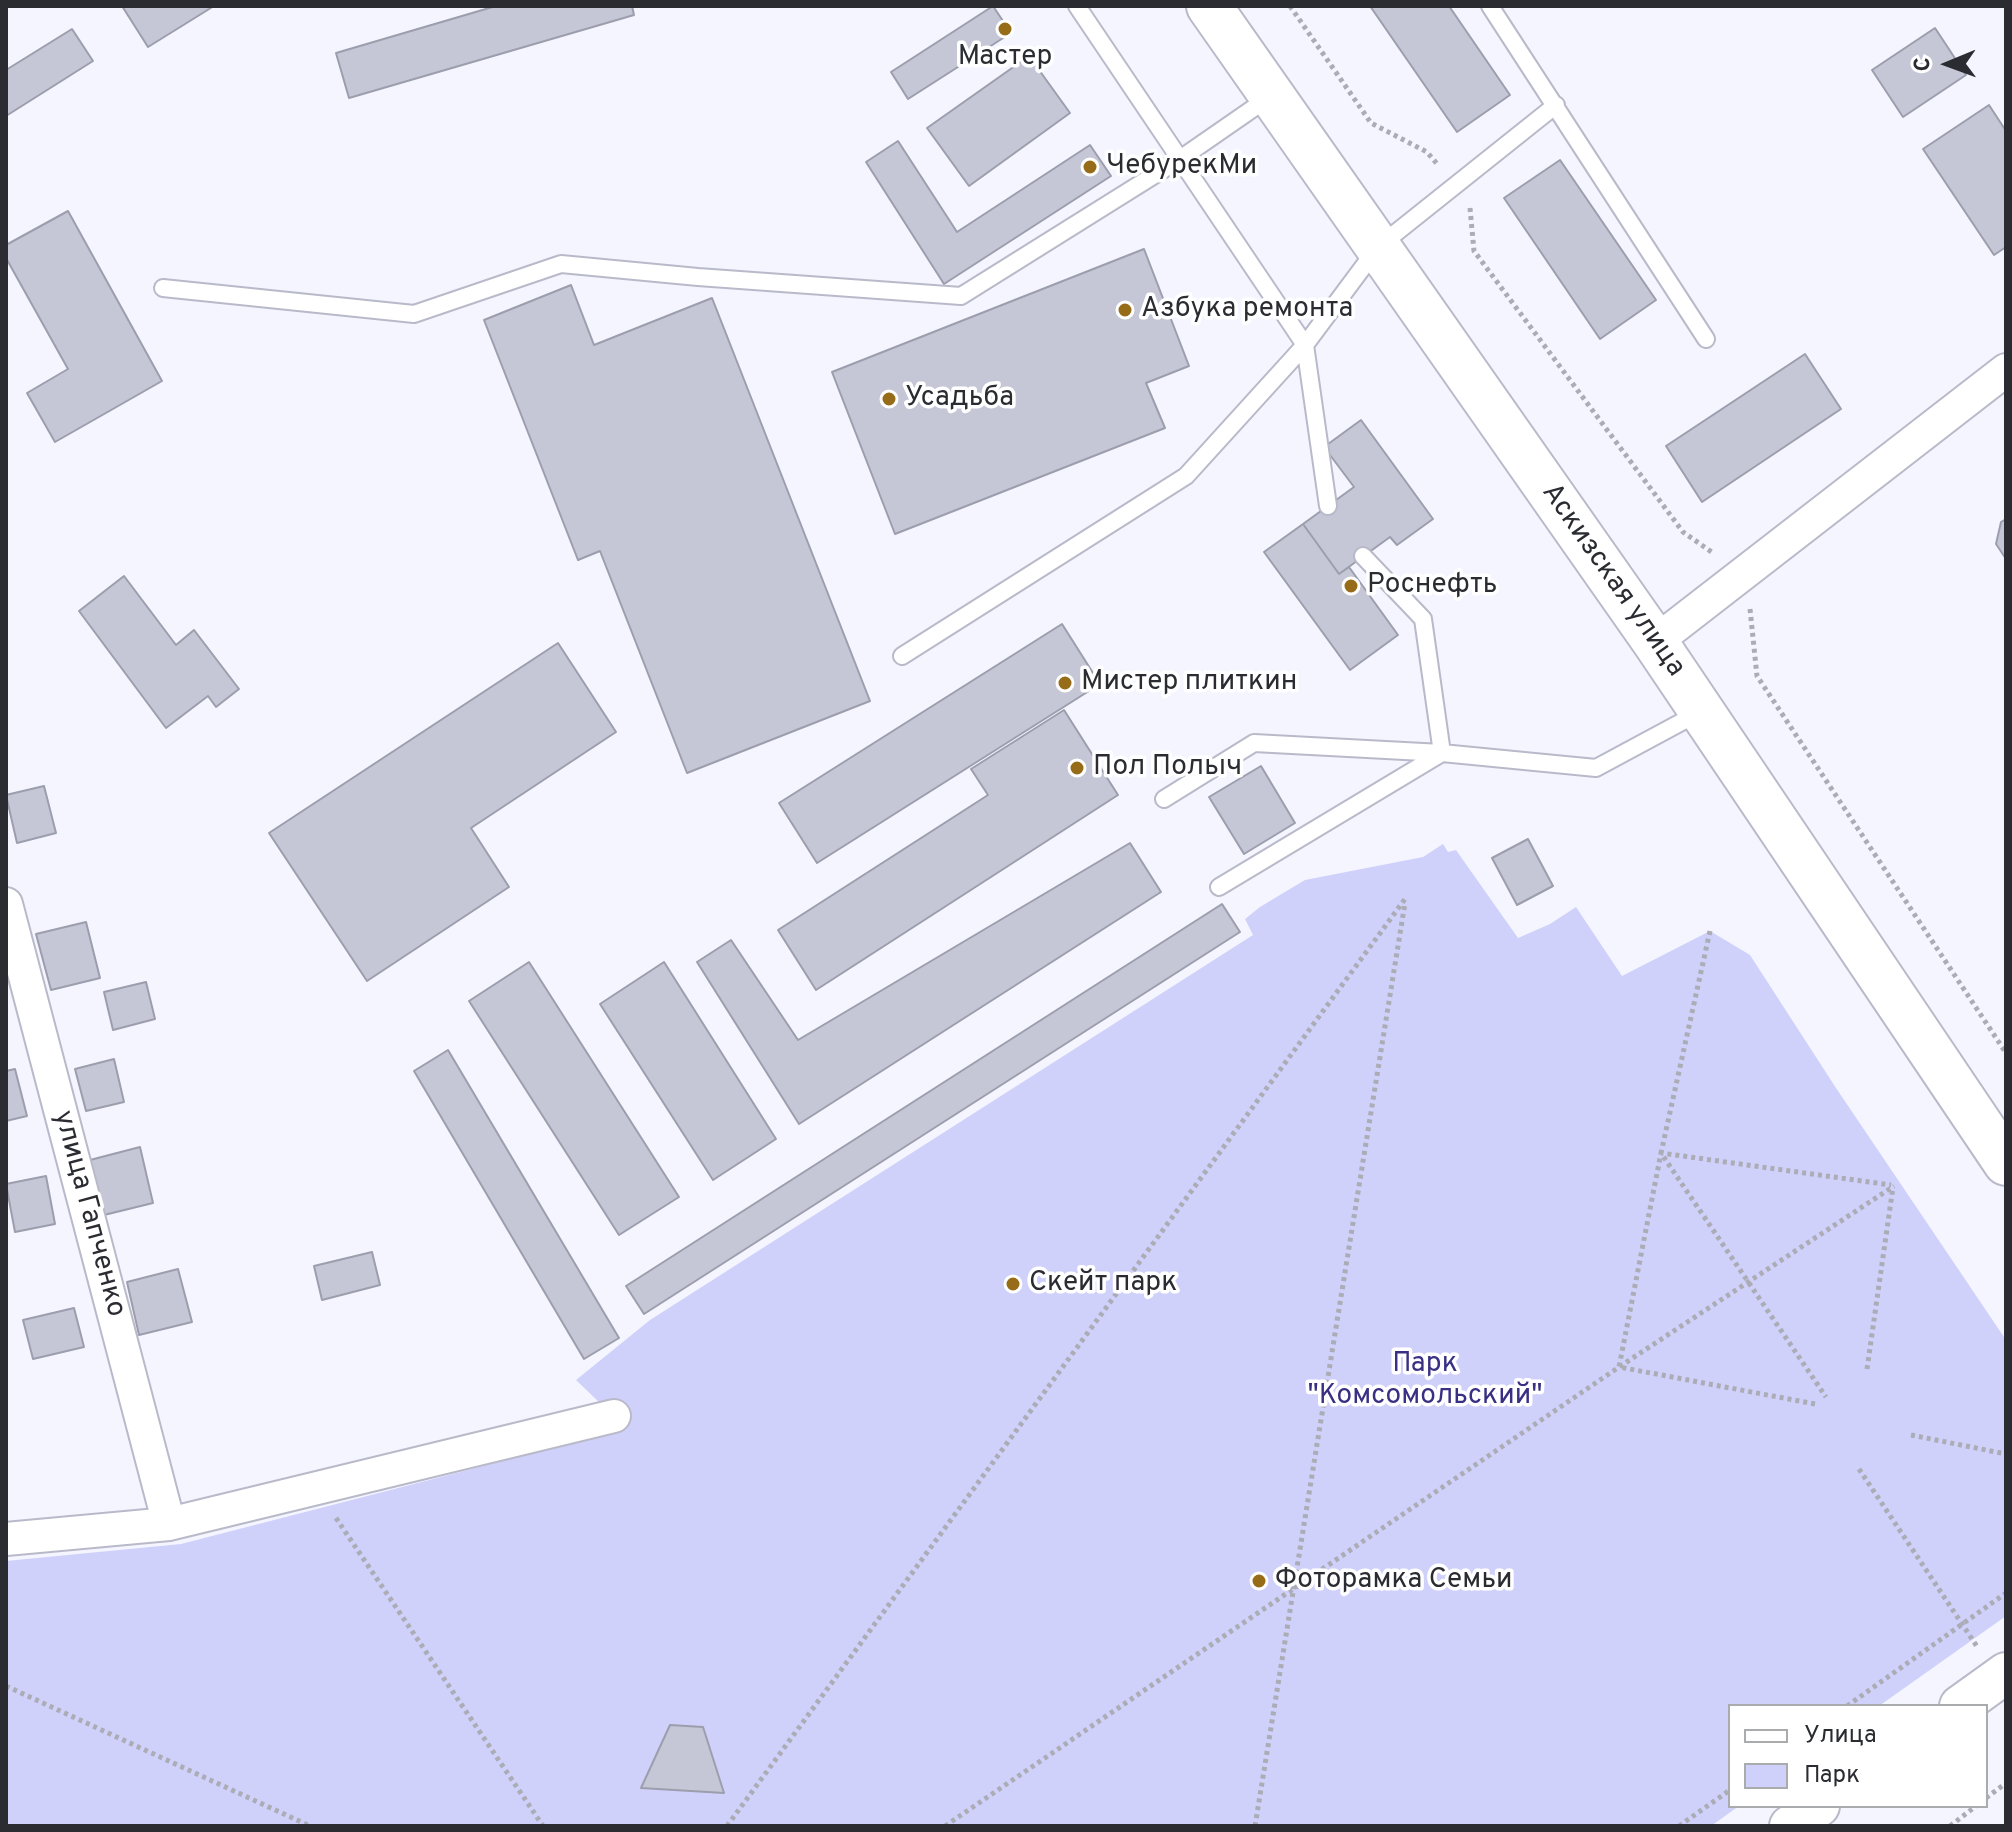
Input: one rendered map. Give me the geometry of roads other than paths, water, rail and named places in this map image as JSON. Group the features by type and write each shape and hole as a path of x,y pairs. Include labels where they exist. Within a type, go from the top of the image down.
{"main road":[{"name":"Аскизская улица","path":"1209,6 1655,642 2006,1163"}],"street":[{"path":"1655,642 2006,370"},
{"name":"улица Гапченко","path":"6,904 169,1524"},
{"path":"6,1539 169,1524 614,1416"},
{"path":"1963,1704 2002,1676"},
{"path":"1790,1826 1816,1808"}],"lane":[{"path":"1077,6 1305,345 1328,506"},
{"path":"1490,6 1706,339"},
{"path":"163,288 414,314 561,264 961,296 1180,159 1272,95"},
{"path":"902,656 1186,476 1305,345 1378,247 1556,105"},
{"path":"1363,556 1423,619 1442,753"},
{"path":"1164,799 1254,743 1442,753 1596,768 1702,711"},
{"path":"1219,887 1442,753"}],"place":[{"name":"Мастер","path":"1005,29"},
{"name":"ЧебурекМи","path":"1090,167"},
{"name":"Азбука ремонта","path":"1125,310"},
{"name":"Усадьба","path":"889,399"},
{"name":"Роснефть","path":"1351,586"},
{"name":"Мистер плиткин","path":"1065,683"},
{"name":"Пол Полыч","path":"1077,768"},
{"name":"Скейт парк","path":"1013,1284"},
{"name":"Фоторамка Семьи","path":"1259,1581"}],"park label":[{"name":"Парк \"Комсомольский\"","path":"1425,1381"}]}
